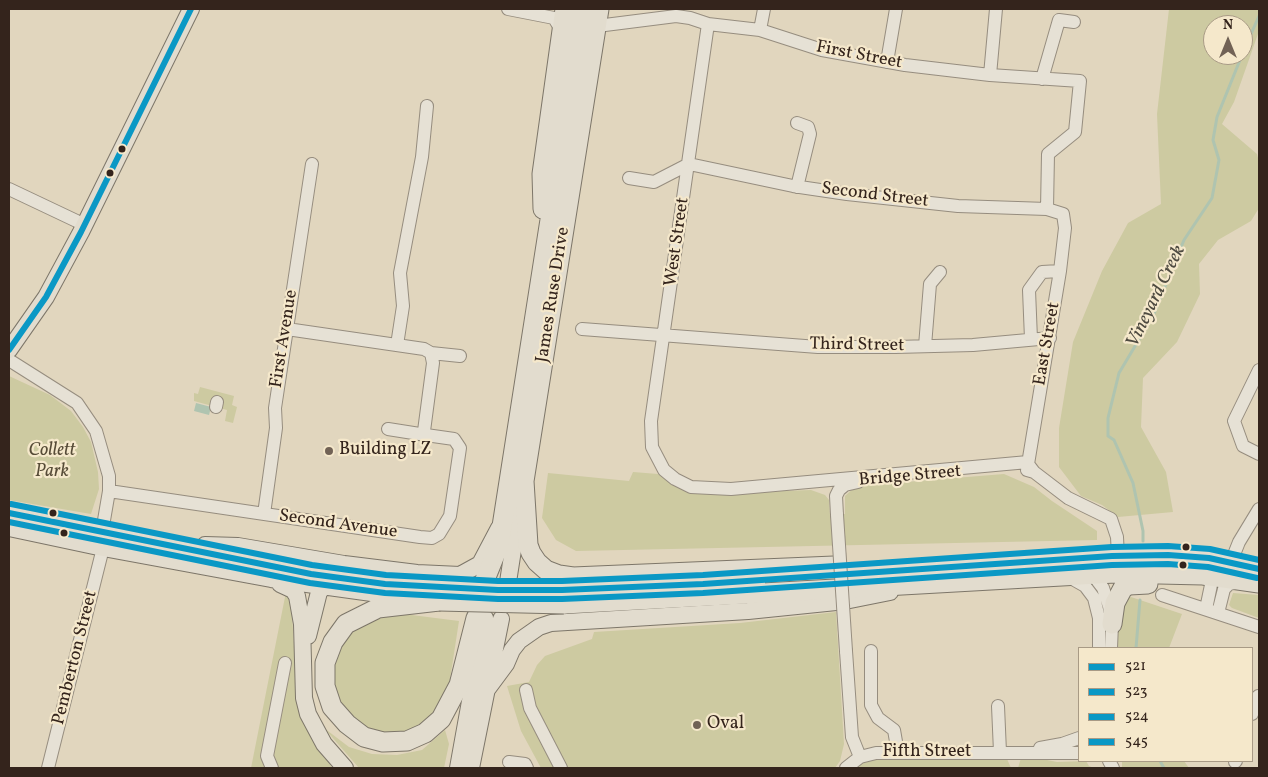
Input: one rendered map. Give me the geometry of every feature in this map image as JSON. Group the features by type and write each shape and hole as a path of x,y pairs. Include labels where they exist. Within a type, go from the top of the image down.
{"highway":[{"path":"548,234 544,228 542,174 564,9"},
{"name":"James Ruse Drive","path":"494,582 583,9"},
{"name":"James Ruse Drive","path":"524,481 598,17"},
{"path":"524,481 528,545 537,562 546,570 559,575 573,577 927,584 1066,567 1115,556 1181,556 1231,562 1259,569"},
{"path":"487,618 459,685 441,719 425,733 407,741 383,742 364,737 347,724 332,707 325,686 325,663 333,642 346,624 378,608 439,594 563,597 842,582 915,562 943,568 1066,567 1091,582 1207,580 1259,583"},
{"path":"1112,624 1117,598 1127,585 1207,580 1259,583"}],"main road":[{"path":"9,350 46,297 85,225 191,9"},
{"name":"James Ruse Drive","path":"494,582 524,481"},
{"path":"9,513 102,540 271,580 321,588 439,594"},
{"path":"9,528 102,540 238,546 344,564 417,573 460,575 480,564 503,520"},
{"path":"158,543 340,578 439,594"},
{"path":"304,660 315,602 321,588 329,581 340,578"},
{"path":"271,580 293,590 297,596 302,624 303,681 308,714 324,744 345,768"},
{"path":"486,691 506,664 512,650 519,641 539,627 551,623 748,611 842,582"},
{"path":"471,768 486,691 487,618"},
{"path":"458,768 487,618"}],"street":[{"path":"508,9 554,18 562,31"},
{"path":"545,16 558,14 564,9"},
{"path":"760,30 764,9"},
{"path":"887,62 896,9"},
{"path":"990,75 996,9"},
{"name":"First Street","path":"598,17 676,16 708,24 760,30 822,50 887,62 990,75 1080,81 1075,132 1048,154 1047,209"},
{"path":"1042,79 1059,20 1074,22"},
{"name":"West Street","path":"656,458 650,435 708,24"},
{"path":"396,345 403,306 400,273 422,156 427,106"},
{"path":"797,123 808,127 810,134 797,186"},
{"name":"First Avenue","path":"264,514 276,428 275,408 312,164"},
{"path":"629,178 654,182 689,164"},
{"name":"Second Street","path":"689,164 797,186 958,206 1047,209 1063,214"},
{"path":"9,189 85,225"},
{"name":"East Street","path":"1031,467 1035,421 1060,271 1065,228 1063,214"},
{"path":"1031,339 1029,290 1042,272 1060,271"},
{"path":"925,346 930,284 940,272"},
{"path":"286,329 460,356"},
{"name":"Third Street","path":"582,329 818,346 925,346 1050,338"},
{"path":"426,434 424,428 433,363 431,353"},
{"name":"Pemberton Street","path":"9,360 63,392 77,403 88,418 102,446 107,462 109,491 102,540 48,768"},
{"path":"1259,370 1234,421 1243,446 1259,454"},
{"name":"Second Avenue","path":"109,491 432,538 439,534 450,516 460,448 454,439 388,429"},
{"name":"Bridge Street","path":"656,458 664,470 674,479 691,487 731,489 1031,467"},
{"name":"Bridge Street","path":"860,757 852,737 837,515 837,493 843,486 852,483 1031,467 1068,498 1111,519 1118,537 1115,556"},
{"path":"1231,562 1239,542 1259,509"},
{"path":"1098,647 1098,610 1091,582 1098,564 1115,556"},
{"path":"1207,580 1212,611"},
{"path":"1091,582 1104,591 1112,624 1111,647"},
{"path":"1212,611 1224,589 1229,584 1240,582"},
{"path":"1162,596 1259,627"},
{"path":"871,651 873,682 870,696 873,710 878,718 894,730 898,753"},
{"path":"272,768 267,756 285,663"},
{"path":"526,690 530,708 561,768"},
{"path":"1253,710 1256,696"},
{"path":"998,706 1011,751 1065,739 1078,731"},
{"name":"Fifth Street","path":"1011,751 1062,744 1078,738"},
{"name":"Fifth Street","path":"846,768 860,757 870,754 1011,751 1078,753"},
{"path":"508,762 525,764 527,768"}],"green space":[{"path":"1169,9 1259,9 1259,31 1253,48 1253,15 1203,15 1203,65 1247,65 1234,102 1222,124 1257,154 1259,162 1259,208 1251,221 1218,240 1199,264 1200,294 1177,342 1143,378 1141,427 1166,472 1173,512 1118,517 1102,505 1081,496 1059,467 1059,428 1073,342 1102,271 1128,223 1161,204 1157,114"},
{"name":"Collett Park","path":"9,376 50,395 71,411 83,427 91,442 98,472 99,489 91,514 9,500"},
{"path":"200,387 234,396 232,405 237,407 233,423 225,421 227,410 194,401 194,393 198,394"},
{"path":"633,472 658,474 680,488 700,494 811,490 825,495 829,500 830,515 845,514 845,496 856,486 1004,474 1034,487 1097,531 1097,540 576,551 556,540 542,518 548,473 629,481"},
{"path":"286,592 291,598 295,663 302,719 332,768 251,768"},
{"path":"1233,593 1259,595 1259,618 1232,608 1229,605"},
{"path":"1128,596 1182,614 1169,647 1114,647 1114,631 1121,630 1123,608"},
{"path":"836,612 844,744 840,761 835,768 541,768 521,731 507,686 529,682 537,665 545,656 592,639 594,632 740,623"},
{"path":"396,613 459,621 448,692 437,715 421,726 406,733 367,733 337,703 331,681 333,658 341,641 356,627 375,615"},
{"path":"324,728 349,747 372,754 397,755 422,750 445,730 449,744 444,768 359,768"},
{"path":"1021,758 1037,758 1057,762 1087,762 1089,766 1094,768 1018,768"},
{"path":"877,759 1007,759 1011,768 856,768 864,762"},
{"path":"1122,762 1185,762 1189,768 1122,768"}],"shaded area":[{"path":"196,403 211,407 209,415 194,411"}],"waterway":[{"name":"Vineyard Creek","path":"1253,30 1259,16"},
{"name":"Vineyard Creek","path":"1143,541 1143,531 1133,483 1114,440 1108,436 1108,418 1119,373 1153,316 1184,240 1212,198 1219,160 1213,140 1217,117 1238,65"},
{"name":"Vineyard Creek","path":"1136,647 1140,600"},
{"name":"Vineyard Creek","path":"1161,762 1164,768"}],"transit line":[{"name":"545","path":"9,350 46,297 81,232 191,9"},
{"name":"524","path":"11,504 312,565 386,575 498,581 562,581 703,575 1112,547 1168,546 1210,549 1259,560"},
{"name":"521","path":"9,513 311,574 385,584 498,590 562,590 703,584 1112,556 1168,555 1209,558 1259,569"},
{"name":"523","path":"9,522 310,583 385,593 498,599 562,599 703,593 1112,565 1168,564 1208,567 1257,578"}],"place":[{"name":"Building LZ","path":"329,451"},
{"name":"Oval","path":"697,725"}]}
